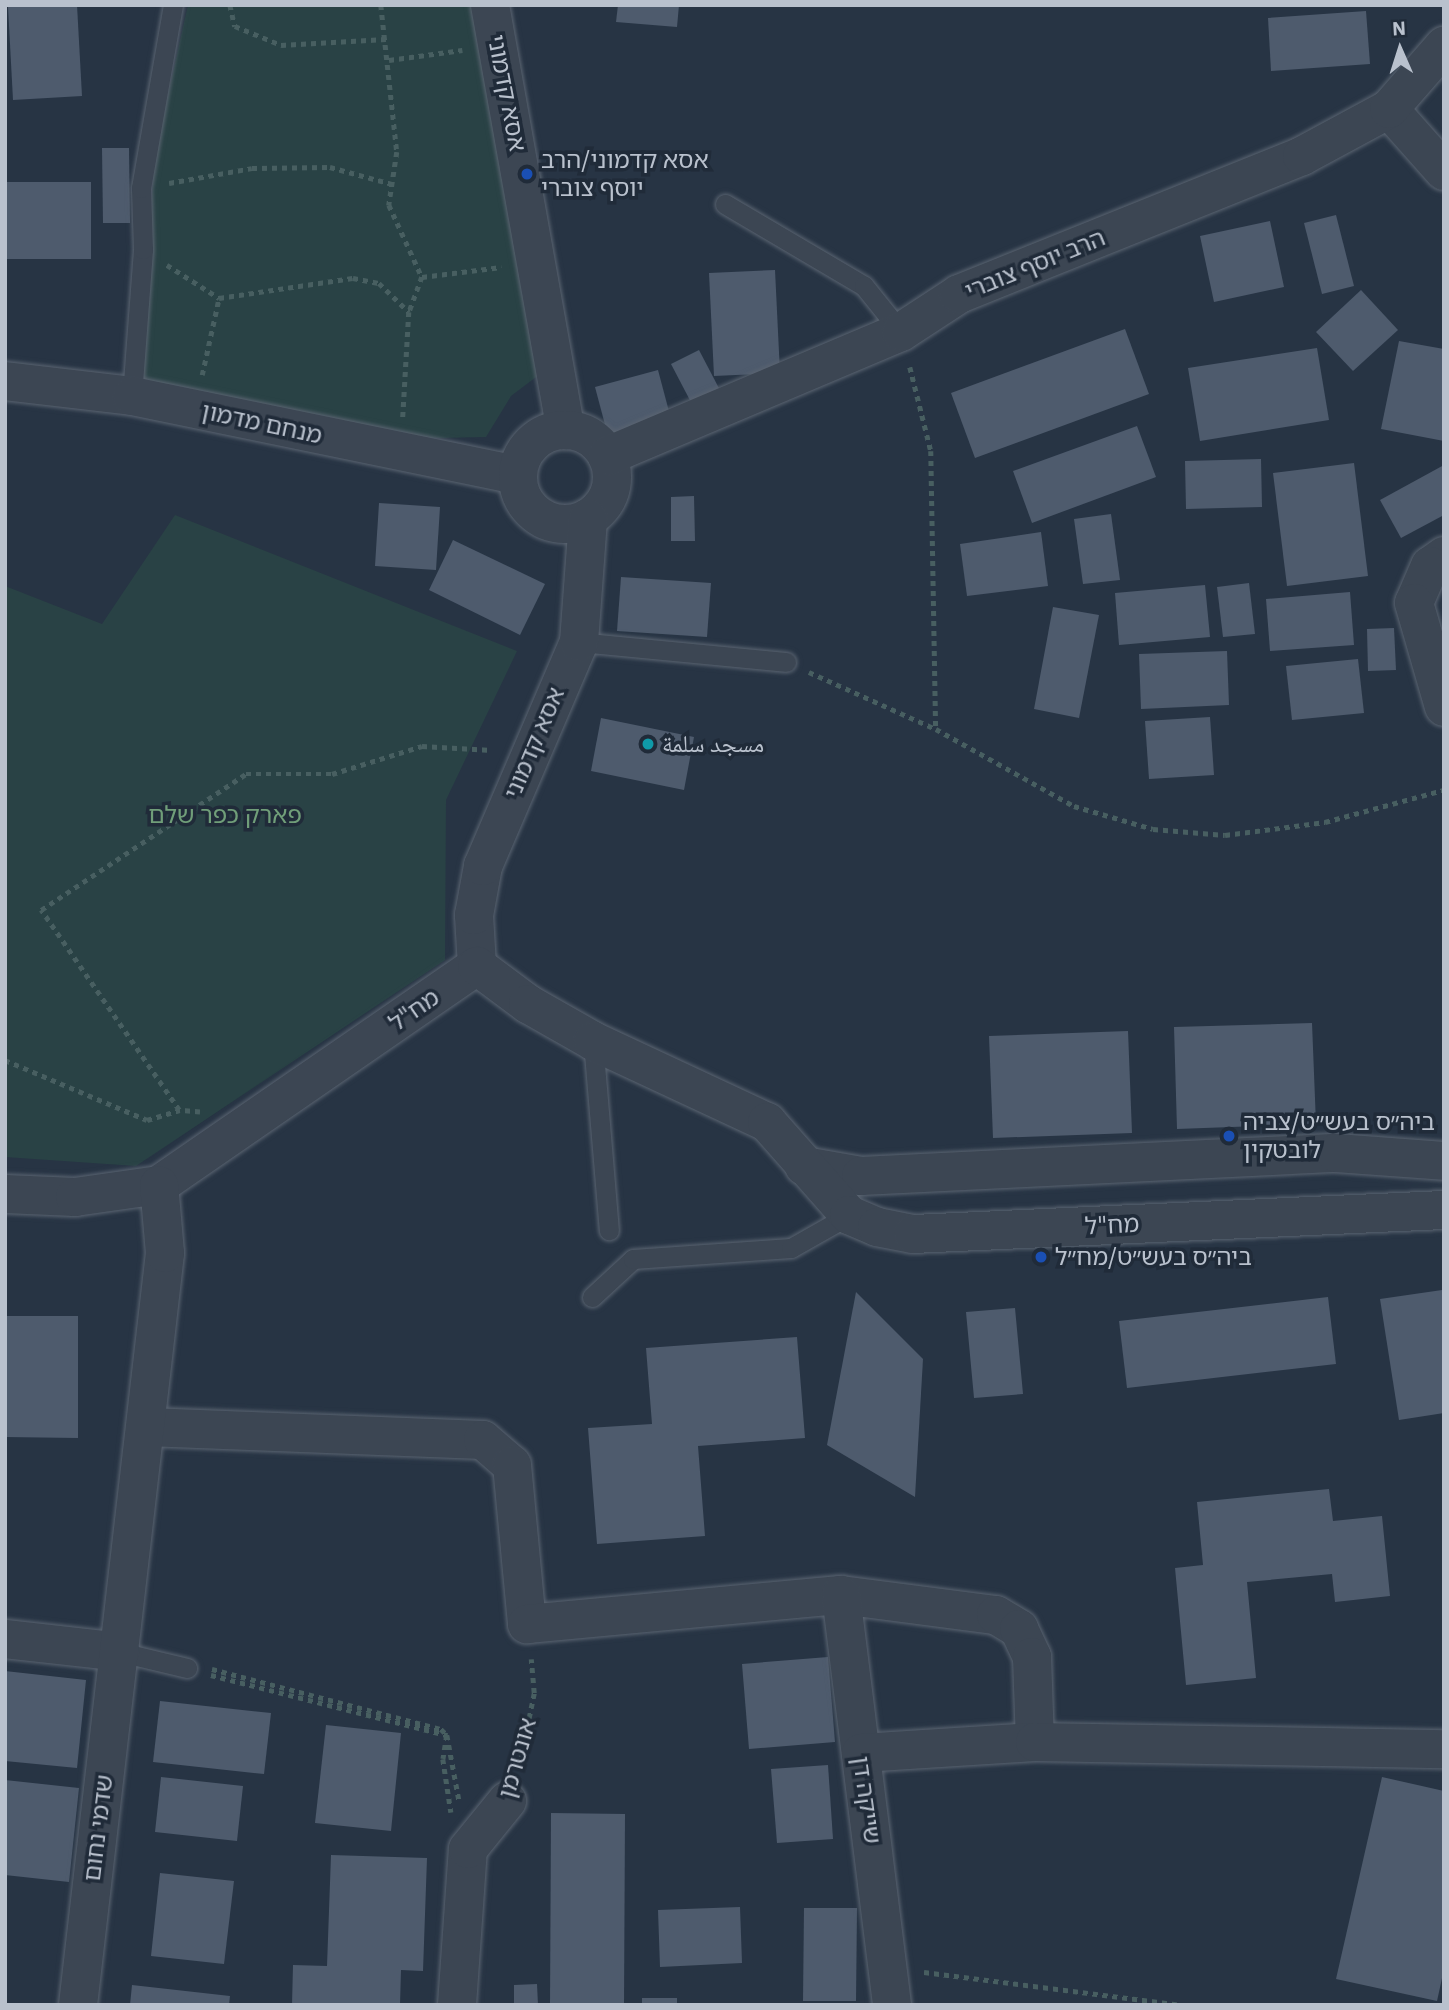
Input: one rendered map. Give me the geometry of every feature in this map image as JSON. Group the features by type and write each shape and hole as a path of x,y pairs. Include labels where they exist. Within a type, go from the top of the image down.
{"street":[{"name":"אסא קדמוני","path":"490,5 566,430"},
{"name":"הרב יוסף צוברי","path":"607,456 901,332 959,294 1302,156 1390,109 1444,46"},
{"path":"1390,109 1444,171"},
{"name":"מנחם מדמון","path":"5,381 132,396 517,475"},
{"path":"566,430 590,437 607,456 611,484 600,509 589,518 561,524 534,513 524,502 517,475 520,460 538,438 566,430"},
{"name":"אסא קדמוני","path":"477,967 474,915 483,866 528,752 579,642 589,518"},
{"path":"1437,561 1414,603 1444,707"},
{"path":"477,967 528,1004 593,1041 767,1122 849,1215"},
{"name":"מח\"ל","path":"5,1194 75,1197 159,1185 477,967"},
{"path":"804,1167 861,1175 898,1175 1336,1153 1444,1161"},
{"name":"שדמי נחום","path":"78,2005 147,1427 165,1253 159,1185"},
{"name":"מח\"ל","path":"849,1215 913,1234 1444,1210"},
{"path":"147,1427 483,1440 512,1465 527,1624 841,1595 996,1615 1020,1629 1032,1657 1035,1742"},
{"name":"שייקה דן","path":"841,1595 890,1986"},
{"path":"5,1639 120,1652"},
{"path":"860,1753 1035,1742 1444,1749"},
{"name":"אונטרמן","path":"460,1836 507,1801"},
{"path":"457,2005 460,1836"}],"lane":[{"path":"132,396 143,249 141,188 173,5"},
{"path":"725,204 864,286 901,332"},
{"path":"579,642 786,662"},
{"path":"593,1041 609,1230"},
{"path":"592,1297 633,1259 791,1248 849,1215"},
{"path":"120,1652 194,1668"}],"path":[{"path":"230,5 235,26 281,45 386,39"},
{"path":"381,5 397,152 389,205 422,277 409,312 402,452"},
{"path":"389,60 456,51"},
{"path":"141,188 252,168 330,167 392,184"},
{"path":"143,249 219,298 352,278 379,283 409,312"},
{"path":"422,277 498,267"},
{"path":"194,409 219,298"},
{"path":"901,332 930,451 936,729"},
{"path":"786,662 936,729 1074,806 1153,829 1225,835 1312,824 1444,790"},
{"path":"179,1110 41,910 246,774 332,774 422,746 528,752"},
{"path":"5,1060 147,1120 179,1110 257,1119"},
{"name":"אונטרמן","path":"507,1801 524,1750 534,1693 527,1624"},
{"path":"194,1668 447,1735"},
{"path":"194,1668 441,1729 447,1735 460,1836"},
{"path":"447,1735 443,1759 460,1836"},
{"path":"890,1986 1180,2005"}],"green space":[{"path":"188,5 473,5 544,371 511,396 486,437 393,439 142,386 154,157"},
{"name":"פארק כפר שלם","path":"175,515 517,651 446,800 445,960 136,1166 5,1157 5,586 102,624"}],"building":[{"path":"77,5 82,96 13,100 8,7"},
{"path":"618,5 679,5 677,27 616,22"},
{"path":"1366,11 1370,64 1271,71 1268,18"},
{"path":"102,148 129,148 130,223 103,223"},
{"path":"5,182 91,182 91,259 5,259"},
{"path":"1336,215 1354,286 1322,294 1304,223"},
{"path":"1270,221 1284,287 1214,302 1200,236"},
{"path":"775,270 780,373 714,376 709,273"},
{"path":"1361,290 1398,330 1353,371 1316,332"},
{"path":"1125,329 1149,394 975,458 951,393"},
{"path":"1399,341 1444,349 1444,441 1381,429"},
{"path":"1317,348 1329,420 1200,441 1188,368"},
{"path":"699,350 722,394 694,408 671,364"},
{"path":"658,370 671,419 608,436 595,387"},
{"path":"1137,426 1156,477 1032,523 1013,471"},
{"path":"1261,459 1262,507 1186,509 1185,461"},
{"path":"1354,463 1368,576 1287,586 1273,473"},
{"path":"1444,465 1444,515 1401,538 1380,500"},
{"path":"694,496 695,541 671,541 671,497"},
{"path":"379,503 440,507 436,570 375,566"},
{"path":"1111,514 1120,580 1083,584 1074,519"},
{"path":"1041,532 1048,586 967,596 960,544"},
{"path":"453,540 545,584 520,635 429,590"},
{"path":"621,577 711,583 707,637 617,631"},
{"path":"1249,583 1255,634 1223,637 1217,587"},
{"path":"1205,585 1210,637 1119,645 1115,593"},
{"path":"1350,592 1354,645 1270,651 1266,599"},
{"path":"1053,607 1099,615 1079,718 1034,709"},
{"path":"1394,628 1396,670 1368,671 1367,629"},
{"path":"1227,651 1229,705 1141,709 1139,654"},
{"path":"1358,659 1364,713 1292,720 1286,666"},
{"path":"1210,717 1214,775 1149,779 1145,721"},
{"path":"601,718 694,737 684,790 591,771"},
{"path":"1312,1023 1316,1124 1177,1129 1174,1027"},
{"path":"1128,1031 1132,1133 993,1138 989,1036"},
{"path":"1442,1290 1444,1413 1399,1420 1380,1299"},
{"path":"856,1292 923,1359 915,1497 827,1445"},
{"path":"1328,1297 1336,1364 1127,1388 1119,1321"},
{"path":"1015,1308 1023,1394 974,1398 966,1312"},
{"path":"5,1316 78,1316 78,1438 5,1437"},
{"path":"797,1337 805,1438 698,1446 705,1536 597,1544 588,1428 652,1424 646,1348"},
{"path":"1329,1489 1333,1521 1382,1516 1390,1596 1335,1602 1332,1574 1247,1582 1256,1678 1186,1685 1175,1568 1203,1565 1197,1502"},
{"path":"828,1657 835,1742 749,1749 742,1664"},
{"path":"5,1671 86,1680 77,1768 5,1761"},
{"path":"160,1701 271,1713 264,1774 153,1762"},
{"path":"326,1725 401,1733 391,1831 315,1823"},
{"path":"828,1765 833,1839 777,1843 771,1769"},
{"path":"161,1777 243,1786 237,1841 155,1832"},
{"path":"1382,1777 1444,1791 1444,1969 1437,2001 1336,1979"},
{"path":"5,1780 79,1788 69,1882 5,1875"},
{"path":"551,1813 625,1814 624,2005 550,2005"},
{"path":"331,1855 427,1858 423,1971 401,1970 400,2005 292,2005 293,1965 327,1966"},
{"path":"160,1873 234,1881 224,1964 151,1956"},
{"path":"740,1907 742,1963 660,1967 658,1910"},
{"path":"804,1908 857,1908 856,2001 803,2001"},
{"path":"537,1984 538,2005 514,2005 514,1985"},
{"path":"132,1985 230,1996 229,2005 130,2005"},
{"path":"642,1998 677,1998 677,2005 642,2005"}],"place":[{"name":"אסא קדמוני/הרב יוסף צוברי","path":"527,174"},
{"name":"مسجد سلمة","path":"648,744"},
{"name":"ביה״ס בעש״ט/צביה לובטקין","path":"1229,1136"},
{"name":"ביה״ס בעש״ט/מח״ל","path":"1041,1257"}]}
